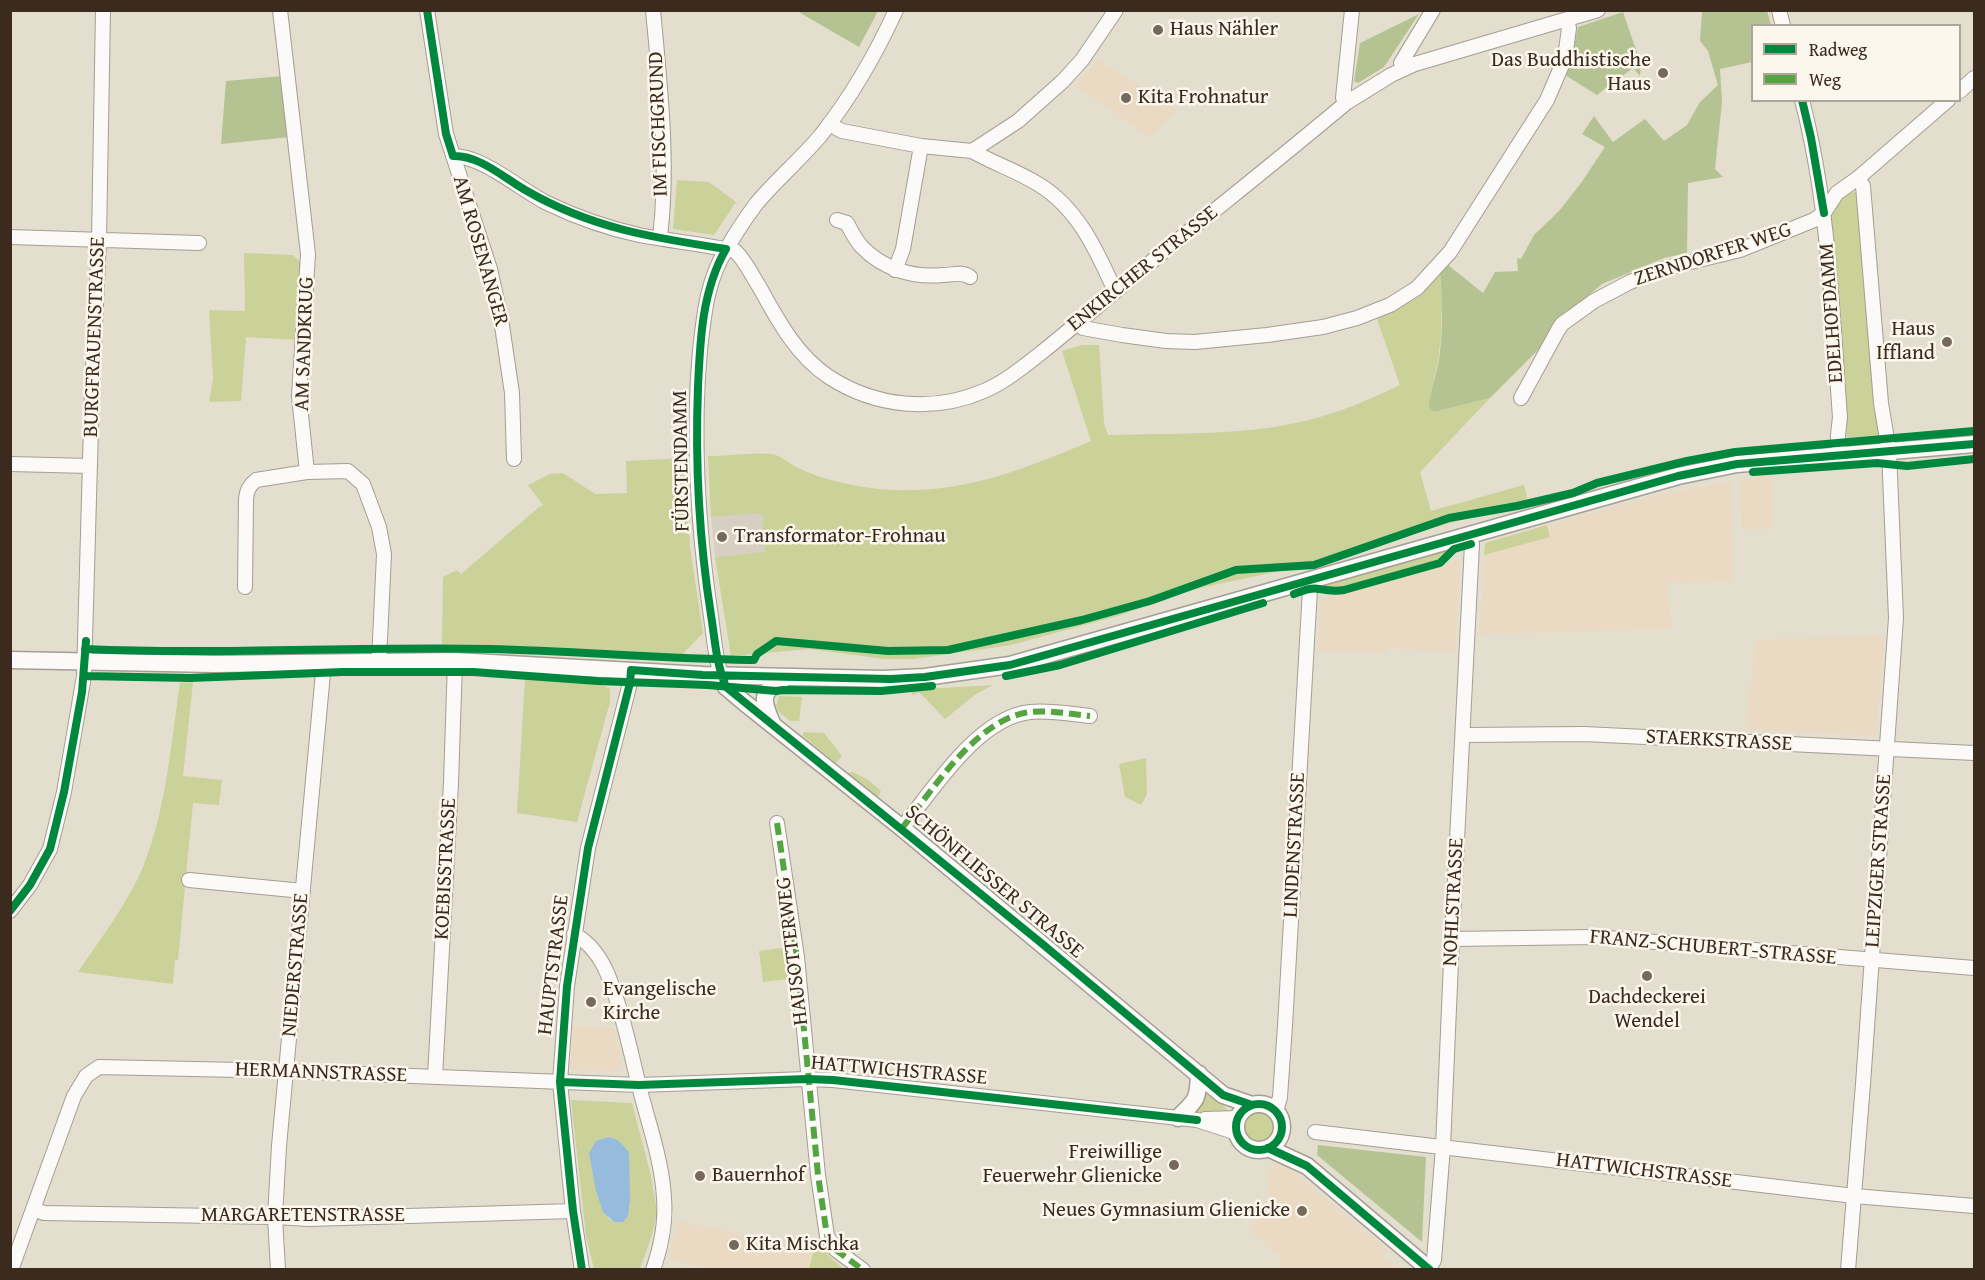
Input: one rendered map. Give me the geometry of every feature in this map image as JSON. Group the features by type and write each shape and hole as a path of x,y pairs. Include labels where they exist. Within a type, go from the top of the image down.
{"main road":[{"path":"10,660 183,664 455,661 721,675 925,677 1010,665 1666,479 1717,467 1974,444"},
{"name":"SCHÖNFLIESSER STRASSE","path":"721,675 726,687 902,828 1199,1074 1223,1095 1241,1118"},
{"path":"772,723 764,706 764,696 771,687 786,677"},
{"path":"1178,1118 1194,1104 1198,1094 1199,1074"},
{"path":"1268,1148 1277,1142 1282,1123 1276,1111 1265,1104 1241,1118 1242,1142 1251,1149 1268,1148 1302,1162"},
{"path":"1280,1135 1302,1162 1430,1269"}],"street":[{"name":"BURGFRAUENSTRASSE","path":"10,911 30,885 50,849 64,792 82,693 85,663 99,240 103,10"},
{"name":"AM SANDKRUG","path":"280,10 308,255 299,396 307,472"},
{"name":"AM ROSENANGER","path":"426,10 446,134 490,269 501,319 510,381 514,459"},
{"name":"IM FISCHGRUND","path":"653,10 662,105 663,179 660,238"},
{"name":"FÜRSTENDAMM","path":"721,675 703,558 697,476 699,366 706,303 718,261 757,203 800,159 829,124 872,60 896,10"},
{"path":"972,151 1018,121 1062,82 1082,60 1116,10"},
{"path":"1346,103 1343,98 1352,10"},
{"path":"1404,69 1401,63 1433,10"},
{"name":"ENKIRCHER STRASSE","path":"726,249 735,251 739,255 790,338 804,356 827,376 852,390 879,400 902,404 929,404 956,400 984,391 1005,380 1346,103 1391,75 1449,53 1567,21 1598,10"},
{"path":"1079,322 1083,328 1122,335 1195,342 1305,330 1346,321 1390,305 1417,288 1450,252 1547,100 1565,58 1569,35 1567,21"},
{"path":"1961,89 1974,78"},
{"name":"EDELHOFDAMM","path":"1802,102 1824,213 1840,417 1839,455"},
{"name":"ZERNDORFER WEG","path":"1521,398 1562,324 1594,301 1630,282 1662,269 1720,255 1764,241 1814,220 1824,213 1836,193 1858,178 1946,102"},
{"path":"829,124 842,131 921,146 972,151 1041,186 1084,229 1115,291"},
{"path":"895,270 903,249 921,146"},
{"path":"453,156 463,155 478,161 546,202 580,218 626,232 726,249"},
{"name":"EDELHOFDAMM","path":"1858,178 1863,186 1881,404 1889,451"},
{"path":"837,220 847,223 861,246 878,261 895,270 930,276 962,273 970,278"},
{"path":"10,237 199,243"},
{"name":"LEIPZIGER STRASSE","path":"1848,1269 1896,618 1889,451"},
{"path":"10,464 90,466"},
{"path":"245,587 247,489 256,480 307,472 342,470 356,475 363,484 379,527 384,554 379,661"},
{"name":"NOHLSTRASSE","path":"1430,1269 1434,1260 1443,1148 1472,544 1470,534"},
{"name":"LINDENSTRASSE","path":"1276,1111 1280,1097 1286,1014 1310,589 1308,580"},
{"name":"KOEBISSTRASSE","path":"435,1077 451,783 455,661"},
{"name":"NIEDERSTRASSE","path":"278,1269 274,1217 324,662"},
{"name":"HAUPTSTRASSE","path":"582,1269 573,1211 560,1082 567,986 588,848 630,683 631,669"},
{"path":"902,828 967,748 1003,720 1030,712 1061,712 1090,716"},
{"name":"STAERKSTRASSE","path":"1463,735 1584,734 1974,753"},
{"name":"HAUSOTTERWEG","path":"777,823 798,963 807,1079 827,1236 836,1250 863,1269"},
{"path":"189,880 303,891"},
{"path":"574,934 591,947 608,974 653,1140 664,1196 664,1229 653,1269"},
{"name":"FRANZ-SCHUBERT-STRASSE","path":"1452,939 1595,937 1974,968"},
{"name":"HERMANNSTRASSE","path":"34,1209 70,1104 86,1076 99,1067 286,1071 560,1082"},
{"name":"HATTWICHSTRASSE","path":"560,1082 639,1085 807,1079 1197,1120 1241,1118"},
{"name":"HATTWICHSTRASSE","path":"1315,1132 1854,1196 1974,1206"},
{"path":"11,1269 34,1209"},
{"name":"MARGARETENSTRASSE","path":"34,1209 44,1213 274,1217 309,1220 573,1211"}],"shaded area":[{"name":"Kita Frohnatur","path":"1098,60 1178,110 1150,137 1075,86"},
{"path":"1772,475 1772,529 1744,529 1742,527 1741,480"},
{"path":"1732,481 1733,582 1667,583 1672,629 1480,634 1484,555 1550,537 1547,525 1658,495"},
{"path":"762,512 765,552 715,557 711,517"},
{"path":"1460,560 1455,652 1387,648 1386,654 1318,650 1320,600"},
{"path":"1884,636 1876,736 1745,729 1756,640"},
{"path":"573,1026 613,1028 622,1064 616,1071 570,1070"},
{"name":"Neues Gymnasium Glienicke","path":"1279,1160 1388,1251 1384,1256 1400,1269 1279,1269 1280,1256 1248,1230 1267,1208 1269,1172"},
{"name":"Kita Mischka","path":"678,1221 814,1249 809,1269 711,1269 669,1260"}],"green space":[{"path":"877,10 878,11 859,47 797,11"},
{"path":"1702,11 1767,11 1771,24 1751,24 1751,62 1720,69 1722,102 1715,169 1723,177 1688,183 1687,253 1664,258 1602,284 1571,310 1551,337 1490,398 1434,412 1429,407 1441,338 1440,274 1448,265 1483,293 1495,272 1518,271 1517,258 1521,259 1534,235 1559,211 1605,147 1582,134 1594,116 1613,142 1645,119 1664,141 1687,125 1700,102 1718,85 1708,51 1700,41"},
{"path":"1623,12 1641,64 1640,76 1633,68 1597,95 1565,75 1578,27"},
{"path":"1419,14 1384,67 1358,83 1354,81 1360,43"},
{"path":"283,76 291,137 221,144 226,81"},
{"path":"677,180 709,182 736,202 714,235 673,229"},
{"path":"1853,192 1857,193 1881,435 1847,438 1831,218 1839,202"},
{"path":"244,253 293,255 301,263 297,340 246,337 241,401 209,402 213,379 209,310 245,311"},
{"path":"1440,274 1441,336 1430,398 1434,412 1490,398 1420,472 1431,511 1524,485 1528,501 1285,570 1185,591 1121,615 1011,645 914,659 884,659 810,649 731,656 715,557 765,552 762,513 711,517 708,456 772,454 823,478 873,488 937,489 999,476 1091,441 1062,351 1082,345 1099,345 1104,423 1108,435 1232,431 1305,421 1353,406 1400,385 1377,319 1410,299"},
{"path":"684,458 690,547 703,633 683,654 442,645 443,577 457,570 461,574 543,505 528,485 550,474 563,473 595,494 627,493 626,461"},
{"path":"1547,525 1550,537 1484,555 1485,543"},
{"path":"1453,545 1439,560 1339,588 1332,589 1320,585"},
{"path":"525,679 600,684 610,689 610,702 577,822 517,813"},
{"path":"193,682 183,776 222,780 219,805 193,803 178,960 175,960 173,984 78,972 121,908 143,867 162,800 180,683"},
{"path":"993,685 976,694 945,719 919,692 913,695 909,690"},
{"path":"779,696 802,697 799,721 790,721 779,712 776,706"},
{"path":"805,732 824,733 842,756 836,763 802,735"},
{"path":"1146,758 1147,794 1141,805 1125,797 1119,764"},
{"path":"853,772 867,779 881,791 878,797 848,773"},
{"path":"788,947 794,978 763,982 759,951"},
{"path":"1203,1088 1228,1110 1226,1113 1192,1112"},
{"path":"571,1100 632,1103 651,1176 657,1212 640,1269 594,1269 586,1236","holes":["608,1137 618,1140 628,1152 614,1222 608,1218 594,1146 596,1141"]},
{"path":"1259,1110 1271,1115 1276,1127 1271,1139 1259,1144 1247,1139 1242,1127 1247,1115"},
{"path":"1318,1145 1426,1157 1422,1242 1317,1155"},
{"path":"819,1240 830,1257 844,1269 809,1269 814,1249 819,1250"}],"water":[{"path":"608,1137 618,1140 629,1152 630,1200 628,1216 623,1222 614,1222 603,1212 596,1191 589,1153 596,1141"}],"marked path":[{"path":"902,828 958,758 992,727 1011,717 1030,712 1090,716"},
{"path":"777,823 797,957 818,1175 827,1236 836,1250 863,1270"}],"cycle path":[{"path":"427,10 446,134 453,156 482,163 551,204 599,223 648,236 726,249 712,281 704,316 697,416 703,558 716,651 726,687 1040,942 1223,1095 1252,1105"},
{"path":"1802,102 1824,213"},
{"path":"85,649 136,651 490,649 749,660 754,660 757,654 776,641 888,651 948,650 1082,620 1150,601 1236,570 1314,565 1449,518 1573,493 1597,483 1687,461 1735,452 1974,431"},
{"path":"582,1270 573,1211 560,1082 567,986 588,848 630,683 631,670 703,675 891,679 925,677 1010,665 1678,476 1737,464 1974,444"},
{"path":"1753,472 1877,463 1907,466 1974,459"},
{"path":"1294,594 1313,589 1344,590 1440,563 1454,549 1471,544"},
{"path":"1006,676 1060,665 1263,603"},
{"path":"10,911 30,885 50,849 64,792 82,692 86,641"},
{"path":"84,676 190,678 343,672 473,672 776,691 881,691 932,686"},
{"path":"560,1082 639,1085 833,1080 1197,1120"},
{"path":"1259,1104 1275,1111 1282,1127 1275,1143 1259,1150 1243,1143 1236,1127 1243,1111 1259,1104"},
{"path":"1268,1148 1307,1166 1430,1270"}],"place":[{"name":"Haus Nähler","path":"1158,30"},
{"name":"Das Buddhistische Haus","path":"1663,73"},
{"name":"Kita Frohnatur","path":"1126,98"},
{"name":"Haus Iffland","path":"1947,342"},
{"name":"Transformator-Frohnau","path":"722,537"},
{"name":"Dachdeckerei Wendel","path":"1647,976"},
{"name":"Evangelische Kirche","path":"591,1002"},
{"name":"Freiwillige Feuerwehr Glienicke","path":"1174,1165"},
{"name":"Bauernhof","path":"700,1176"},
{"name":"Neues Gymnasium Glienicke","path":"1302,1211"},
{"name":"Kita Mischka","path":"734,1245"}]}
